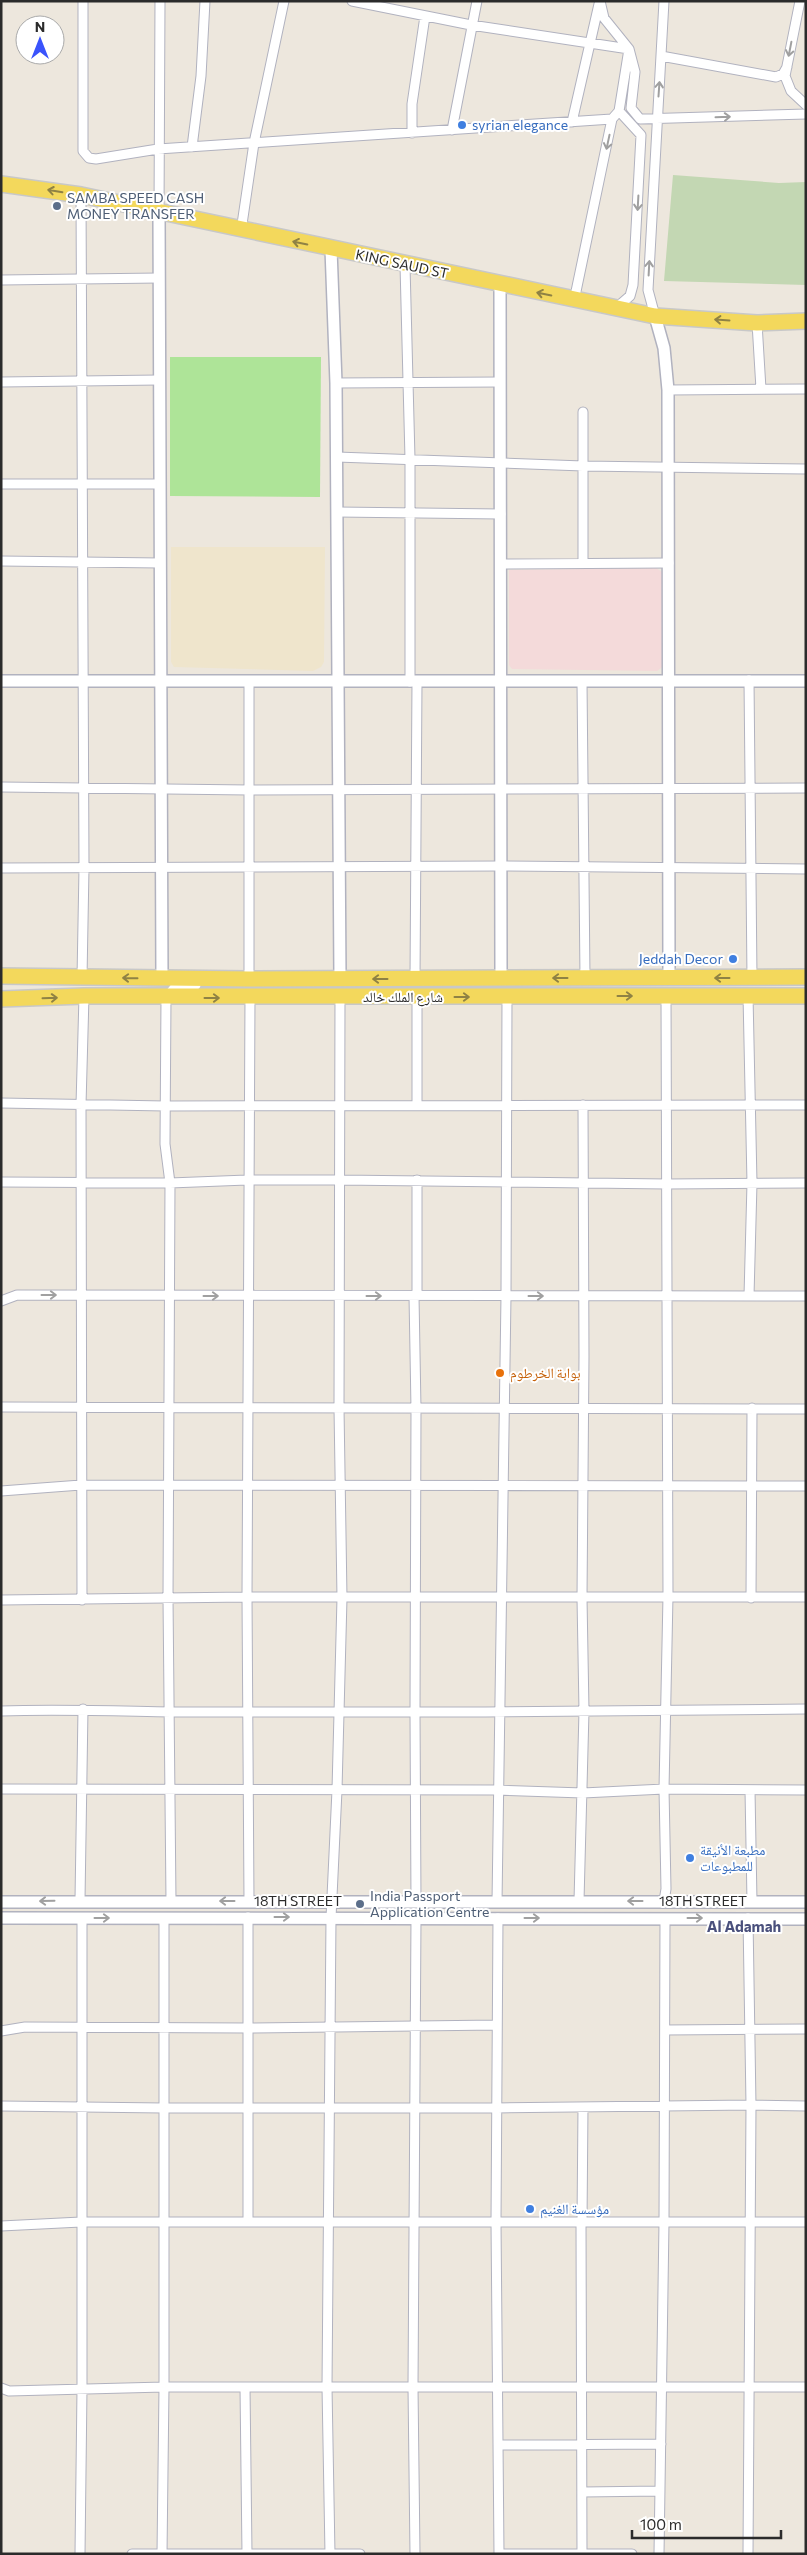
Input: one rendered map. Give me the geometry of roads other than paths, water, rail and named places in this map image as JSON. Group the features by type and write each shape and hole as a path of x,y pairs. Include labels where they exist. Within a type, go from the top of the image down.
{"main road":[{"name":"KING SAUD ST","path":"1,184 81,195 574,301 655,316 757,323 806,321"},
{"name":"شارع الملك خالد","path":"1,976 162,979 806,977"},
{"name":"شارع الملك خالد","path":"1,999 84,996 340,998 806,996"}],"street":[{"path":"83,1 83,151 89,158 96,159 158,149 612,119"},
{"path":"160,1 158,149 162,979"},
{"path":"192,147 201,76 205,1"},
{"path":"241,230 254,143 284,1"},
{"path":"352,1 471,25 588,45 629,49"},
{"path":"404,12 406,1"},
{"path":"452,130 477,1"},
{"path":"572,122 588,45 600,1"},
{"path":"600,1 604,18 629,49 635,72 631,108 640,118 806,114"},
{"path":"664,1 648,290 664,348 668,390 669,978"},
{"path":"800,1 787,67 786,83 790,91 806,105"},
{"path":"412,133 412,104 425,16"},
{"path":"574,301 612,119 619,111 629,49"},
{"path":"661,56 776,77 783,74 787,67"},
{"path":"615,309 630,296 633,285 641,135 619,111"},
{"path":"81,195 80,383 84,868 82,978"},
{"path":"331,249 337,457 340,979"},
{"path":"405,264 413,682 417,790 415,979"},
{"path":"1,280 159,278"},
{"path":"500,285 501,978"},
{"path":"757,323 761,389"},
{"path":"1,382 80,383 159,380"},
{"path":"336,383 500,382"},
{"path":"668,390 806,389"},
{"path":"583,412 583,563"},
{"path":"337,457 583,466 806,469"},
{"path":"1,484 160,484"},
{"path":"337,512 500,514"},
{"path":"1,561 160,563"},
{"path":"500,564 669,562"},
{"path":"749,680 752,788 752,978"},
{"path":"1,681 806,681"},
{"path":"171,1901 168,1598 171,1296 170,1184 165,1144 166,998 174,988 234,984 249,979 247,868 249,682"},
{"path":"582,682 585,978"},
{"path":"1,788 501,790 806,788"},
{"path":"1,868 501,866 806,869"},
{"path":"748,995 752,1184 749,1296"},
{"path":"82,1600 80,1485 82,1407 81,1105 84,996"},
{"path":"664,1901 666,1889 664,1790 668,1596 666,1296 668,1104 666,996"},
{"path":"417,997 417,1105"},
{"path":"497,1902 497,1790 502,1598 506,1296 507,997"},
{"path":"250,998 250,1106 247,1180 247,1597 250,1711 250,1901"},
{"path":"330,2554 327,2387 331,1918 340,1711 342,1598 339,1486 340,998"},
{"path":"1,1103 165,1106 668,1104 749,1107 806,1105"},
{"path":"579,1901 584,1711 582,1598 583,1105"},
{"path":"1,1182 170,1184 247,1180 417,1180 582,1184 806,1184"},
{"path":"416,1902 417,1790 414,1712 417,1180"},
{"path":"1,1301 17,1295 806,1296"},
{"path":"1,1407 504,1408 583,1410 806,1408"},
{"path":"751,1598 752,1408"},
{"path":"1,1491 80,1485 170,1487 503,1487 666,1484 806,1486"},
{"path":"1,1600 247,1597 806,1597"},
{"path":"80,1900 83,1709"},
{"path":"1,1710 414,1712 806,1709"},
{"path":"1,1789 497,1790 583,1793 664,1790 806,1790"},
{"path":"750,1790 752,1902"},
{"name":"18TH STREET","path":"1,1902 80,1900 806,1902"},
{"path":"248,1917 248,2222"},
{"path":"1,1918 806,1919"},
{"path":"80,2554 82,1918"},
{"path":"162,2553 164,1918"},
{"path":"415,2554 413,2387 416,1918"},
{"path":"498,1918 496,2222 500,2554 632,2554"},
{"path":"659,2554 664,2222 665,1918"},
{"path":"748,1918 751,2105 748,2554"},
{"path":"1,2031 25,2027 81,2029 163,2026 248,2028 497,2025"},
{"path":"664,2030 806,2029"},
{"path":"1,2106 82,2108 806,2106"},
{"path":"582,2553 581,2222 583,2107"},
{"path":"1,2226 81,2222 806,2222"},
{"path":"1,2388 9,2391 164,2387 806,2387"},
{"path":"245,2387 247,2553"},
{"path":"498,2445 661,2444"},
{"path":"583,2492 660,2491"},
{"path":"132,2554 360,2554"}],"place":[{"name":"syrian elegance","path":"462,125"},
{"name":"SAMBA SPEED CASH MONEY TRANSFER","path":"57,206"},
{"name":"Jeddah Decor","path":"733,959"},
{"name":"بوابة الخرطوم","path":"500,1373"},
{"name":"مطبعة الأنيقة للمطبوعات","path":"690,1858"},
{"name":"India Passport Application Centre","path":"360,1904"},
{"name":"مؤسسة الغنيم","path":"530,2209"}],"district":[{"name":"Al Adamah","path":"744,1927"}]}
